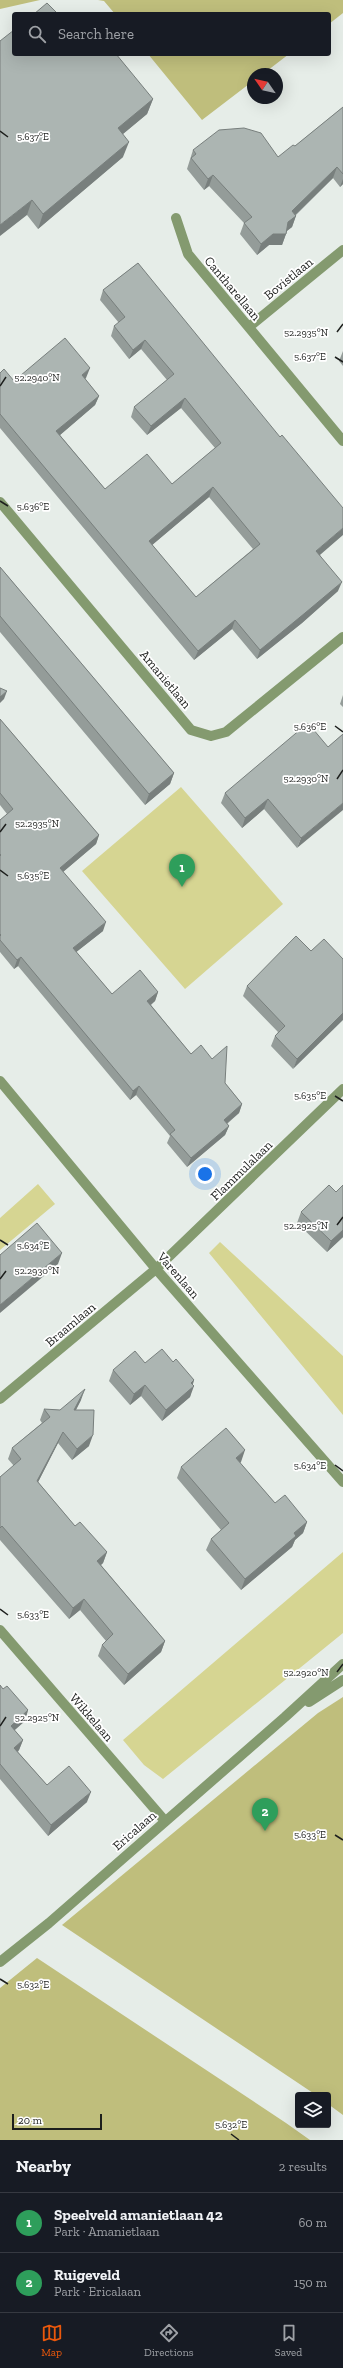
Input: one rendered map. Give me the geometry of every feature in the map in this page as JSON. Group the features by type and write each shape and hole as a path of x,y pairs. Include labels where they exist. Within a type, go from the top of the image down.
{"street":[{"name":"Cantharellaan","path":"176,218 188,254 343,441"},
{"name":"Bovistlaan","path":"249,327 343,250"},
{"name":"Amanietlaan","path":"0,502 191,730 211,736 226,732 343,637"},
{"name":"Varenlaan","path":"0,1081 156,1269 343,1482"},
{"name":"Flammulalaan","path":"156,1269 343,1089"},
{"name":"Braamlaan","path":"0,1399 156,1269"},
{"name":"Wikkelaan","path":"0,1630 165,1821"},
{"name":"Ericalaan","path":"0,1962 49,1923 285,1717 343,1664"},
{"name":"Ericalaan","path":"285,1717 343,1680"}],"shaded area":[{"path":"0,0 40,0 0,9"},
{"path":"98,0 343,0 343,13 331,22 331,12 113,12 104,1"},
{"path":"150,56 286,56 271,68 247,68 247,86 202,120"},
{"path":"181,787 283,904 185,989 82,871"},
{"path":"38,1184 55,1204 0,1250 0,1218"},
{"path":"220,1242 343,1356 343,1415 209,1253"},
{"path":"343,1552 343,1633 163,1779 144,1765 123,1740"},
{"path":"343,1697 343,2115 331,2106 331,2092 312,2092 62,1925 318,1713"},
{"path":"37,1958 310,2140 0,2140 0,1988"}],"building":[{"path":"47,3 56,12 36,12"},
{"path":"12,32 12,56 118,56 153,99 118,128 129,142 43,214 32,200 0,225 0,41"},
{"path":"343,107 343,174 337,167 292,211 296,216 288,222 286,234 273,234 261,244 244,223 252,217 213,175 208,179 191,158 196,154 193,150 219,130 244,128 261,133 278,157 293,145 295,146"},
{"path":"138,263 280,437 282,435 343,508 343,528 316,551 342,582 260,650 235,620 198,651 0,414 0,373 4,369 14,381 65,338 90,368 82,375 99,396 56,431 105,489 147,454 172,484 221,443 185,398 151,426 134,407 174,374 145,340 133,350 114,326 125,317 103,290","holes":["213,487 260,544 196,597 149,541"]},
{"path":"0,567 174,773 149,794 0,616"},
{"path":"0,688 7,691 0,697"},
{"path":"0,719 99,835 60,868 106,922 73,948 112,994 140,970 158,992 147,1001 191,1054 201,1045 212,1059 227,1046 225,1083 242,1104 224,1120 229,1126 191,1158 170,1134 175,1130 139,1086 133,1091 21,957 17,960 0,940 0,820 13,809 0,793"},
{"path":"308,723 328,747 343,734 343,803 301,838 268,799 245,818 225,793"},
{"path":"296,936 311,951 324,939 343,959 343,1013 297,1059 275,1036 285,1026 247,986"},
{"path":"329,1185 336,1192 343,1185 343,1230 331,1241 301,1212"},
{"path":"37,1223 62,1253 0,1305 0,1255"},
{"path":"162,1349 173,1362 176,1359 194,1380 191,1383 194,1386 166,1410 145,1385 134,1394 113,1370 135,1351 145,1363"},
{"path":"85,1389 74,1410 94,1410 93,1435 77,1449 63,1432 37,1481 75,1526 80,1522 107,1552 97,1561 165,1641 128,1674 102,1645 113,1634 84,1599 73,1608 2,1526 0,1528 0,1477 21,1459 12,1448 50,1417 44,1409 60,1410"},
{"path":"226,1428 245,1450 236,1458 275,1503 285,1495 307,1522 294,1533 296,1536 245,1579 211,1539 229,1523 181,1467"},
{"path":"0,1685 3,1689 7,1686 28,1710 11,1726 23,1740 14,1748 47,1785 69,1766 91,1792 51,1825 0,1764"}],"place":[{"name":"Speelveld amanietlaan 42","path":"182,887"},
{"name":"Ruigeveld","path":"265,1831"}]}
